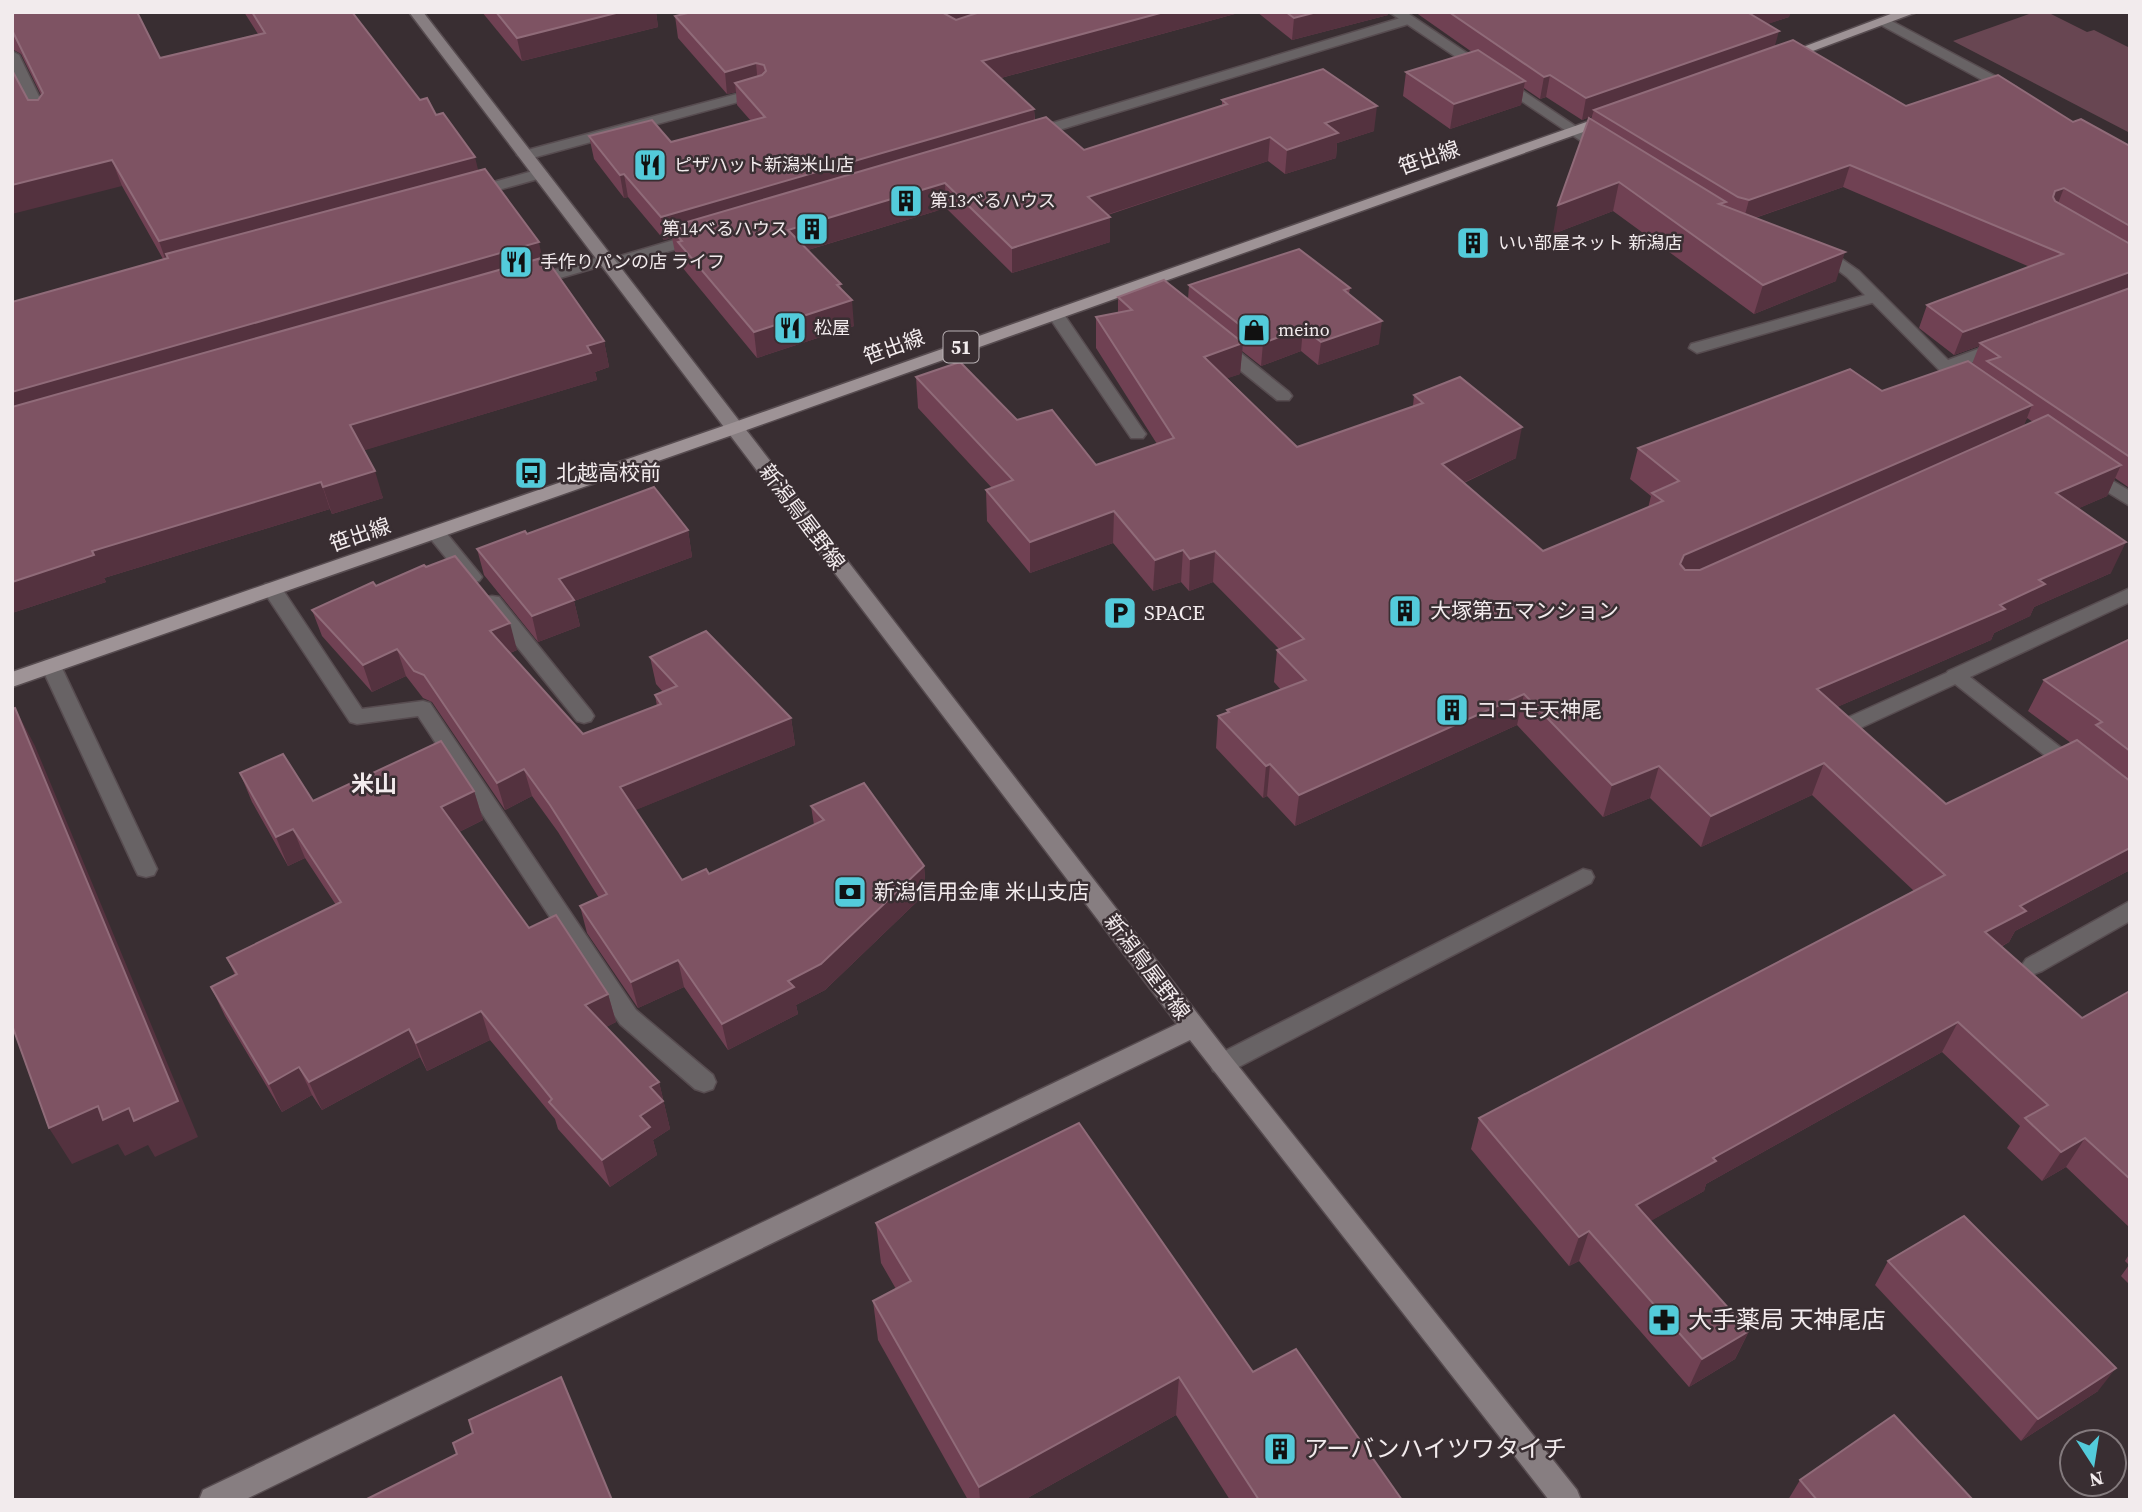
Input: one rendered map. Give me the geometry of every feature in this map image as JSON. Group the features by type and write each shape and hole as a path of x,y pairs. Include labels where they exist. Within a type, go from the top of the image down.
{"main road":[{"path":"1767,62 1910,12"},
{"name":"笹出線","path":"12,680 1625,113"}],"street":[{"name":"新潟鳥屋野線","path":"416,12 1193,1027 1567,1500"},
{"path":"1054,127 1403,15 1620,160"},
{"path":"1884,21 2024,97"},
{"path":"12,55 43,119"},
{"path":"525,155 759,92"},
{"path":"460,195 540,174"},
{"path":"513,286 715,233"},
{"path":"1799,243 1824,249 1876,297 1961,384 1983,399"},
{"path":"1143,283 1164,300"},
{"path":"1697,348 1876,297"},
{"path":"1055,314 1137,434"},
{"path":"1208,335 1283,396"},
{"path":"1945,367 2019,339"},
{"path":"2071,460 2129,499"},
{"path":"436,533 584,716"},
{"path":"272,589 357,717 422,708 628,1017 704,1082"},
{"path":"1836,731 2130,594"},
{"path":"51,666 146,869"},
{"path":"1955,676 2086,777"},
{"path":"1222,1064 1583,877"},
{"path":"2034,965 2130,910"},
{"path":"214,1500 1193,1027"}],"shaded area":[{"path":"2035,12 2047,12 2087,32 2094,30 2130,48 2130,133 1953,41"}],"building":[{"path":"137,12 160,58 265,33 252,12 352,12 420,100 427,98 436,115 443,113 475,157 159,241 112,160 12,185 12,70 28,100 38,100 43,93 12,30 12,14"},
{"path":"496,12 620,12 517,38"},
{"path":"692,12 947,12 945,14 956,20 980,12 1164,12 982,61 1034,109 661,217 624,174 620,175 589,136 652,120 671,142 765,117 735,83 762,75 766,71 764,65 756,63 725,72 675,16"},
{"path":"1286,12 1317,12 1294,18"},
{"path":"1449,12 1747,12 1779,31 1586,98 1550,75 1544,77"},
{"path":"1793,40 1906,106 1998,75 2073,122 2081,119 2130,146 2130,226 2064,188 2055,191 2053,197 2055,201 2130,244 2130,272 1963,332 1927,305 2063,254 1850,165 1749,200 1738,197 1594,110"},
{"path":"1478,50 1525,81 1454,104 1406,72"},
{"path":"1323,69 1377,106 1325,123 1338,133 1287,150 1270,137 1088,197 1110,217 1012,248 945,183 788,230 841,284 837,285 852,300 754,332 678,242 682,241 670,227 1046,117 1084,150 1227,104 1222,100"},
{"path":"1589,118 1726,202 1719,204 1845,252 1763,285 1619,182 1558,205"},
{"path":"485,169 539,242 12,392 12,302 168,258 166,254"},
{"path":"1299,249 1350,288 1344,290 1382,321 1321,342 1303,328 1263,343 1189,285"},
{"path":"545,257 604,341 587,346 591,353 350,425 375,471 323,487 321,482 92,551 94,555 12,582 12,407"},
{"path":"1164,280 1243,343 1204,357 1297,447 1423,403 1414,395 1460,377 1522,427 1442,464 1543,551 1663,501 1652,493 1679,481 1638,448 1850,369 1882,391 1968,361 2032,405 1684,555 1680,564 1685,570 1700,570 2048,415 2121,465 2056,493 2126,542 2039,580 2045,584 2000,605 2005,609 1817,689 1946,804 2077,740 2130,781 2130,848 2020,906 2026,911 1985,932 2082,1018 2130,991 2130,1179 2085,1138 2061,1152 2025,1118 2048,1105 1958,1022 1713,1158 1716,1161 1636,1205 1749,1331 1702,1359 1589,1231 1579,1237 1479,1118 1945,875 1824,763 1711,816 1659,766 1612,785 1524,694 1299,795 1270,764 1266,766 1218,716 1229,712 1227,710 1306,680 1277,650 1304,639 1215,551 1190,559 1183,550 1155,560 1114,511 1030,542 986,490 1013,480 916,377 960,362 1017,420 1052,410 1096,465 1174,438 1096,317 1132,310 1118,297"},
{"path":"2130,288 2130,457 1987,361 2000,357 1980,343"},
{"path":"654,487 688,530 559,579 574,600 532,616 477,549 525,531 527,534"},
{"path":"455,556 510,623 490,631 583,734 661,704 655,695 677,686 650,657 706,631 791,718 620,787 682,880 706,869 709,874 824,820 811,806 864,783 924,866 821,964 788,981 794,987 722,1024 678,960 631,982 580,906 607,894 524,769 497,783 424,675 414,671 397,649 363,665 312,610 373,582 376,586 424,565 426,567"},
{"path":"2130,639 2130,751 2096,725 2102,722 2044,680"},
{"path":"15,708 178,1101 134,1121 129,1108 103,1120 98,1106 49,1128 12,1025 12,709"},
{"path":"441,741 474,791 441,807 529,928 556,915 608,994 585,1005 659,1082 650,1087 663,1101 640,1116 650,1127 602,1160 549,1102 552,1099 481,1011 416,1043 409,1029 309,1082 299,1067 269,1084 211,987 237,974 227,958 341,902 293,829 276,837 240,773 283,754 313,801"},
{"path":"1079,1123 1253,1372 1296,1349 1402,1500 1259,1500 1179,1377 979,1487 873,1301 911,1281 876,1223"},
{"path":"1964,1216 2116,1368 2038,1419 1888,1261"},
{"path":"561,1377 612,1500 365,1500 457,1454 453,1443 473,1433 469,1420"},
{"path":"1894,1415 1973,1500 1817,1500 1800,1480"}],"place":[{"name":"ピザハット新潟米山店","path":"650,165"},
{"name":"第13べるハウス","path":"906,201"},
{"name":"第14べるハウス","path":"812,229"},
{"name":"いい部屋ネット 新潟店","path":"1473,243"},
{"name":"手作りパンの店 ライフ","path":"516,262"},
{"name":"松屋","path":"790,328"},
{"name":"meino","path":"1254,330"},
{"name":"北越高校前","path":"531,473"},
{"name":"大塚第五マンション","path":"1405,611"},
{"name":"SPACE","path":"1120,613"},
{"name":"ココモ天神尾","path":"1452,710"},
{"name":"新潟信用金庫 米山支店","path":"850,892"},
{"name":"大手薬局 天神尾店","path":"1664,1320"},
{"name":"アーバンハイツワタイチ","path":"1280,1449"}],"district":[{"name":"米山","path":"374,784"}]}
